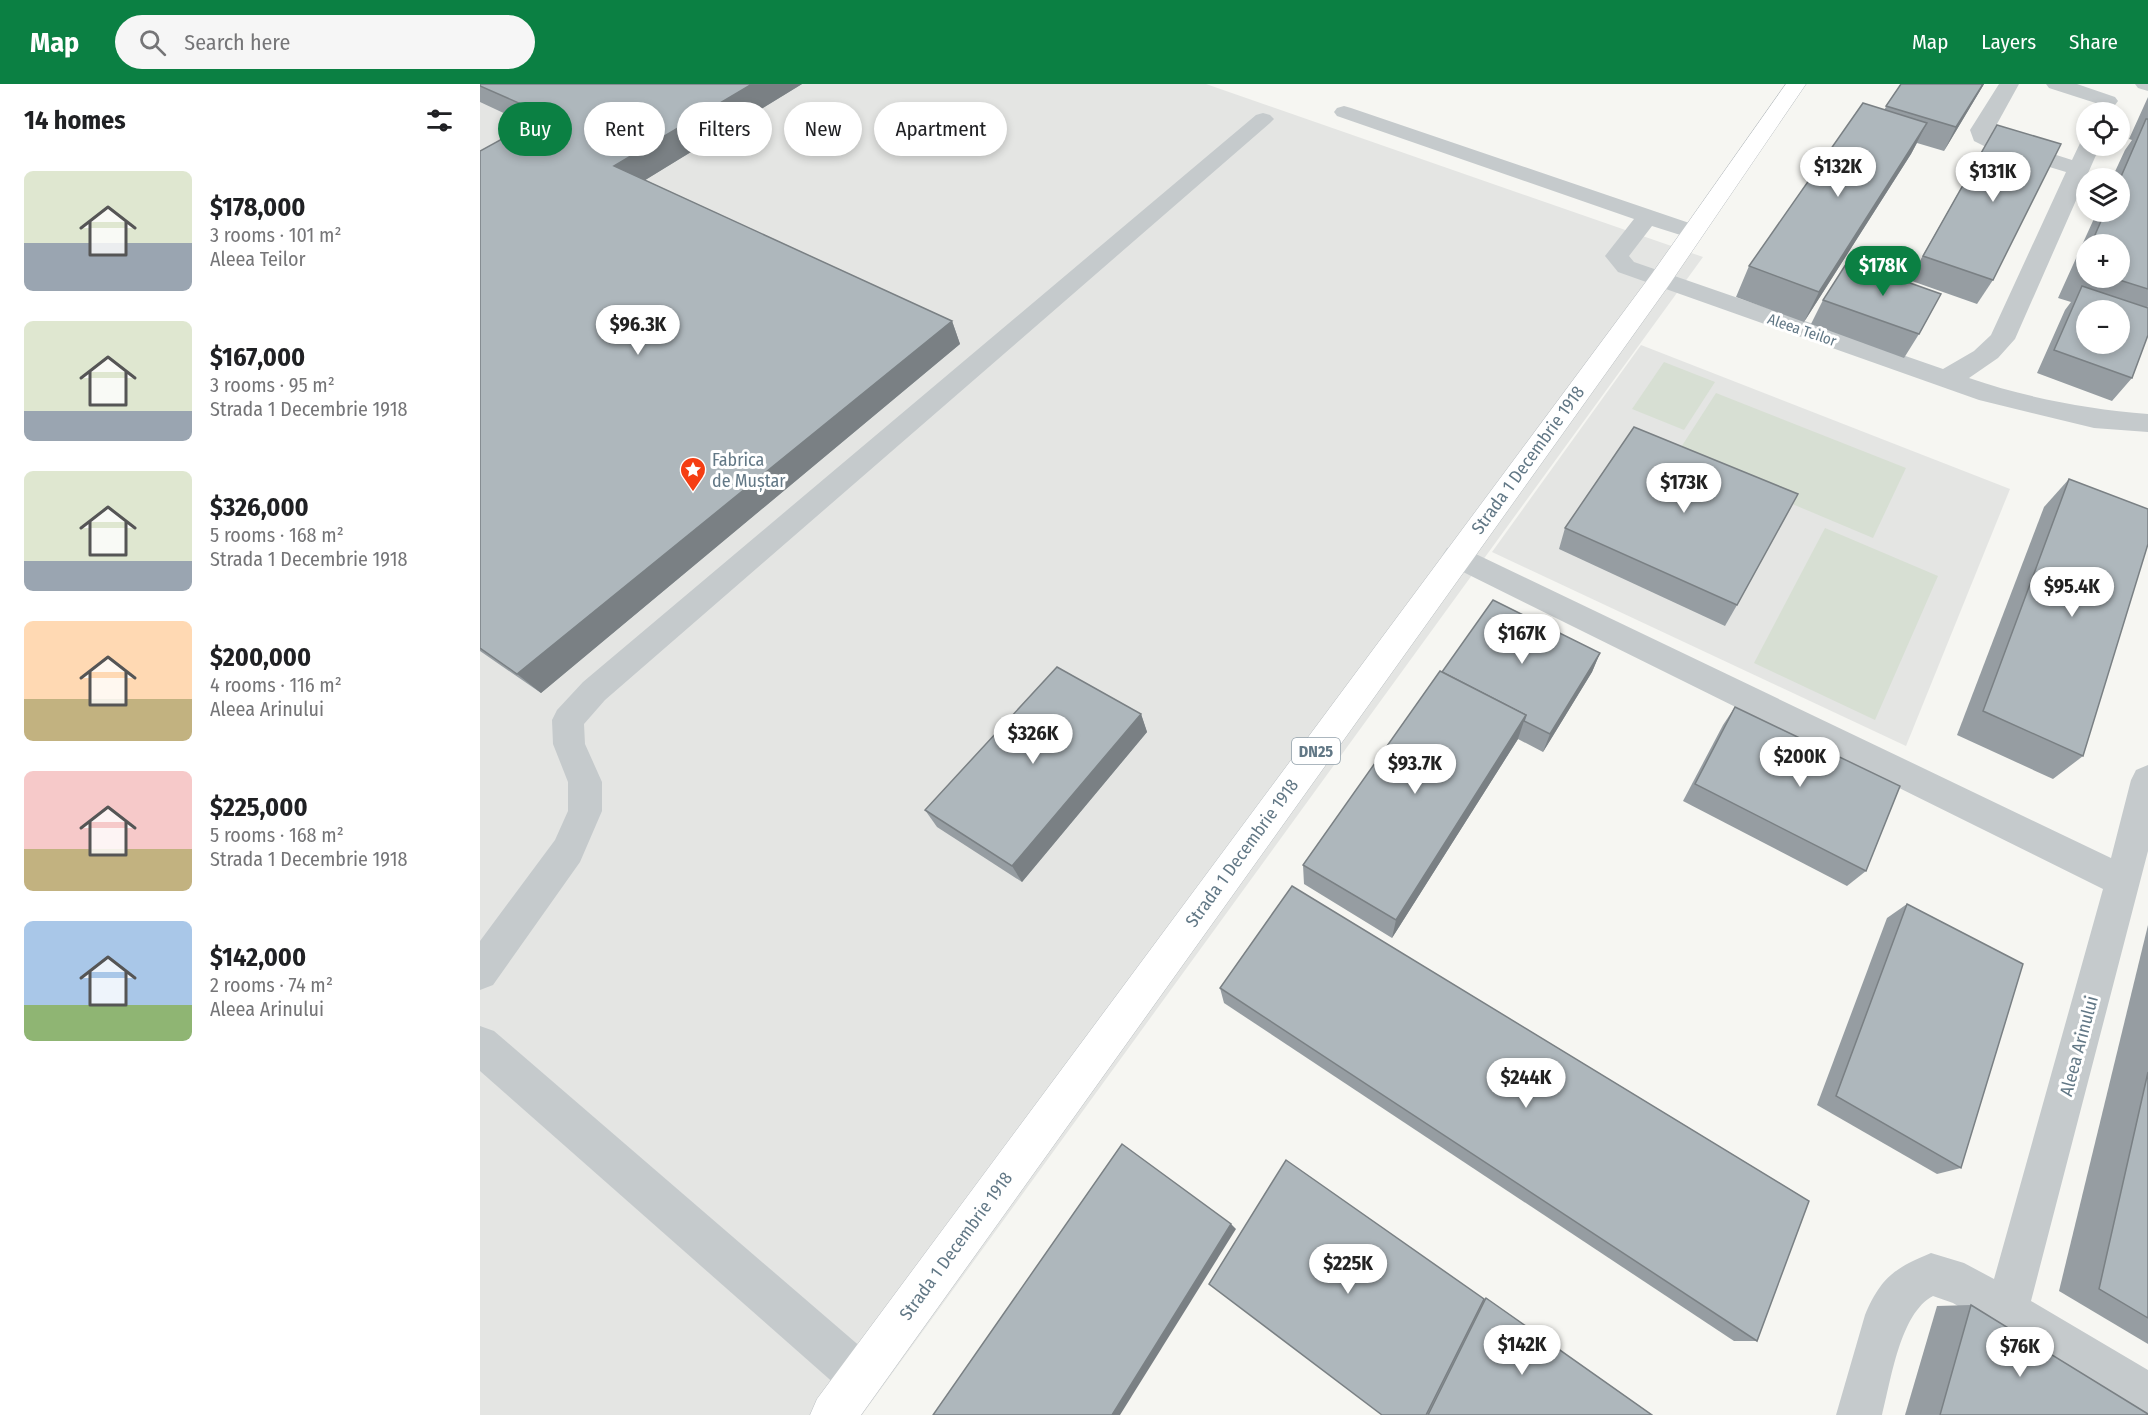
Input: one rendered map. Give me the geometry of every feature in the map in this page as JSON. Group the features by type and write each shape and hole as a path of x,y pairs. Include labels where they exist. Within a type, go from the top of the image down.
{"main road":[{"name":"Strada 1 Decembrie 1918","path":"833,1415 1660,280 1796,84"}],"street":[{"path":"2009,84 1981,130 1982,136 1998,144 2076,168"},
{"path":"2056,84 2109,99"},
{"path":"1344,112 1694,232"},
{"path":"480,972 568,851 585,811 585,782 569,744 568,720 594,691 1263,119"},
{"path":"1945,379 1968,368 1991,352 2002,339 2076,176"},
{"name":"Aleea Teilor","path":"1648,216 1617,256 1626,267 1988,394 2094,420 2148,423"},
{"path":"1457,556 2123,881"},
{"name":"Aleea Arinului","path":"2007,1311 2148,780"},
{"path":"480,1045 861,1377"},
{"path":"1859,1415 1887,1315 1909,1284 1930,1274 1964,1285 2148,1396"}],"shaded area":[{"path":"480,84 1206,84 1703,257 862,1415 480,1415"},
{"path":"1641,345 2010,489 1906,746 1492,552"},
{"path":"1664,362 1715,382 1684,430 1632,409"},
{"path":"1716,393 1906,468 1873,538 1676,455"},
{"path":"1825,528 1938,576 1875,720 1754,663"}],"building":[{"path":"480,84 752,84 722,102 677,102 677,129 665,136 665,102 584,102 584,156 631,156 614,166 952,321 517,674 480,648 480,151 498,141 498,156 572,156 572,102 516,102"},
{"path":"1901,84 1983,84 1956,127 1886,106"},
{"path":"1863,103 1927,123 1819,292 1749,266"},
{"path":"2148,119 2148,289 2130,283 2130,234 2095,234 2101,222 2130,222 2130,168 2125,168"},
{"path":"1997,125 2061,144 1993,280 1923,256"},
{"path":"1848,261 1941,294 1919,334 1823,300"},
{"path":"2081,288 2088,288 2124,300 2076,300 2076,354 2130,354 2130,302 2148,308 2148,335 2132,378 2054,350"},
{"path":"1634,427 1798,494 1737,605 1565,528"},
{"path":"2069,479 2148,509 2148,544 2083,756 1983,711"},
{"path":"1493,600 1600,653 1550,734 1524,721 1526,715 1442,672"},
{"path":"1057,667 1141,714 1012,866 925,810"},
{"path":"1440,671 1526,715 1396,920 1303,865"},
{"path":"1735,707 1900,786 1866,871 1695,784"},
{"path":"1292,886 1809,1201 1757,1341 1220,988"},
{"path":"1907,904 2023,964 1961,1168 1836,1096"},
{"path":"2148,1072 2148,1318 2099,1289"},
{"path":"1122,1144 1231,1224 1112,1415 933,1415"},
{"path":"1286,1160 1484,1299 1426,1415 1382,1415 1209,1284"},
{"path":"1486,1298 1652,1415 1428,1415"},
{"path":"1971,1305 2148,1414 2148,1415 1940,1415"}],"place":[{"name":"Fabrica de Muștar","path":"693,493"}]}
